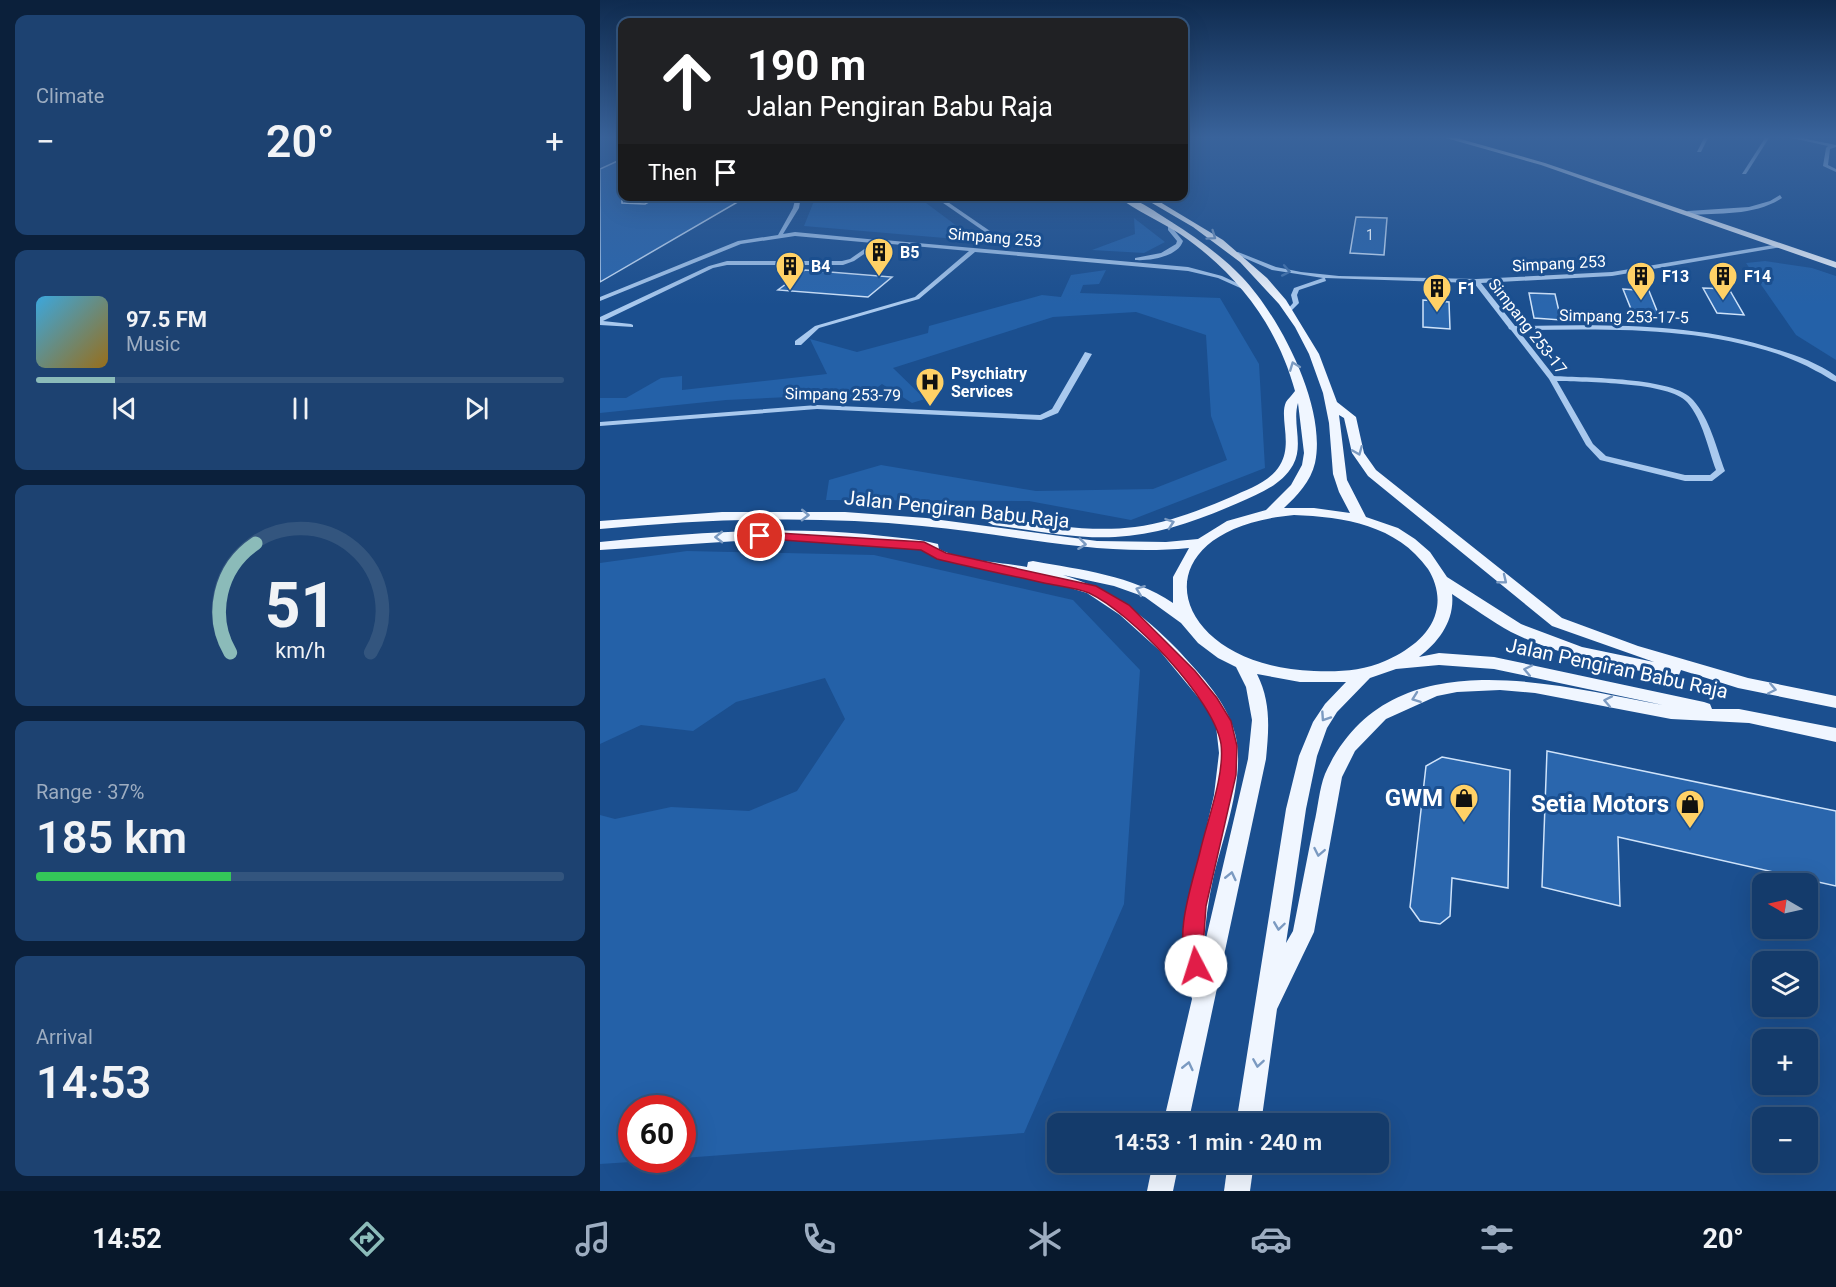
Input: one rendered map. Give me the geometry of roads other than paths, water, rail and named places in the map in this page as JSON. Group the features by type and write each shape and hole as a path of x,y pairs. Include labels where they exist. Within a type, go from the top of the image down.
{"main road":[{"path":"1630,194 1836,265"},
{"path":"1129,201 1170,223 1213,254 1249,290 1278,330 1296,370 1301,391 1309,434 1309,470 1292,495 1271,513"},
{"path":"1153,201 1182,216 1236,253 1264,279 1290,310 1316,360 1332,404 1339,474 1361,519"},
{"path":"925,522 961,518 1077,531 1126,531 1156,528 1226,504 1275,479 1286,466 1292,454 1291,404 1301,391"},
{"path":"1332,404 1350,417 1358,453 1372,473 1538,609 1581,633 1748,684"},
{"path":"1316,511 1361,519 1402,537 1419,550 1442,580 1446,596 1444,612 1438,628 1426,643 1409,657 1364,674 1334,678 1302,677 1271,672 1242,663 1202,637 1189,621 1181,604 1178,588 1181,572 1189,556 1201,543 1232,524 1271,513 1316,511"},
{"name":"Jalan Pengiran Babu Raja","path":"600,525 769,515 925,522 1140,549 1201,543"},
{"name":"Jalan Pengiran Babu Raja","path":"600,546 698,538 760,536 924,546 1118,582 1150,594 1189,621"},
{"path":"924,546 942,556 1072,584 1106,596 1131,615 1190,675 1212,702 1223,721 1229,746 1227,775 1196,906 1193,949 1203,999"},
{"name":"Jalan Pengiran Babu Raja","path":"1442,580 1517,628 1552,643 1598,657 1836,702"},
{"name":"Jalan Pengiran Babu Raja","path":"1387,667 1439,659 1494,663 1836,735"},
{"path":"1177,1113 1260,738 1262,716 1258,691 1242,663"},
{"path":"1250,1113 1296,809 1308,756 1318,727 1331,708 1364,674"},
{"path":"1267,1005 1303,932 1333,777 1348,747 1380,715 1409,700 1434,691 1457,686 1500,684 1535,687 1671,714 1749,717"},
{"path":"1160,1191 1164,1173"},
{"path":"1237,1191 1239,1173"}],"street":[{"path":"1688,213 1757,207 1772,204 1780,197"},
{"path":"780,234 798,201"},
{"path":"942,201 987,231"},
{"name":"Simpang 253","path":"1113,261 1150,258 1173,251 1180,241 1170,223"},
{"name":"Simpang 253","path":"600,299 722,248 780,234 881,240 1113,261 1205,272 1249,290"},
{"path":"600,321 701,272 726,263 843,263 852,260 881,240"},
{"name":"Simpang 253","path":"1236,253 1285,272 1339,278 1476,280 1612,274 1779,246"},
{"path":"798,343 817,327 916,298 975,249"},
{"name":"Simpang 253","path":"1290,310 1296,303 1294,295 1296,289 1308,283 1339,278"},
{"name":"Simpang 253-17","path":"1476,280 1510,328 1552,378 1596,452 1604,458 1626,465 1684,478 1712,478 1721,471 1703,427 1689,399 1683,394 1661,386 1552,378"},
{"path":"600,321 631,326"},
{"name":"Simpang 253-17-5","path":"1510,328 1638,327 1694,331 1747,342 1794,358 1836,380"},
{"name":"Simpang 253-79","path":"600,423 818,407 1041,418 1055,411 1088,354"}],"place":[{"name":"B5","path":"879,278"},
{"name":"B4","path":"790,292"},
{"name":"F13","path":"1641,302"},
{"name":"F14","path":"1723,302"},
{"name":"F1","path":"1437,314"},
{"name":"Psychiatry Services","path":"930,408"},
{"name":"GWM","path":"1464,824"},
{"name":"Setia Motors","path":"1690,830"}]}
